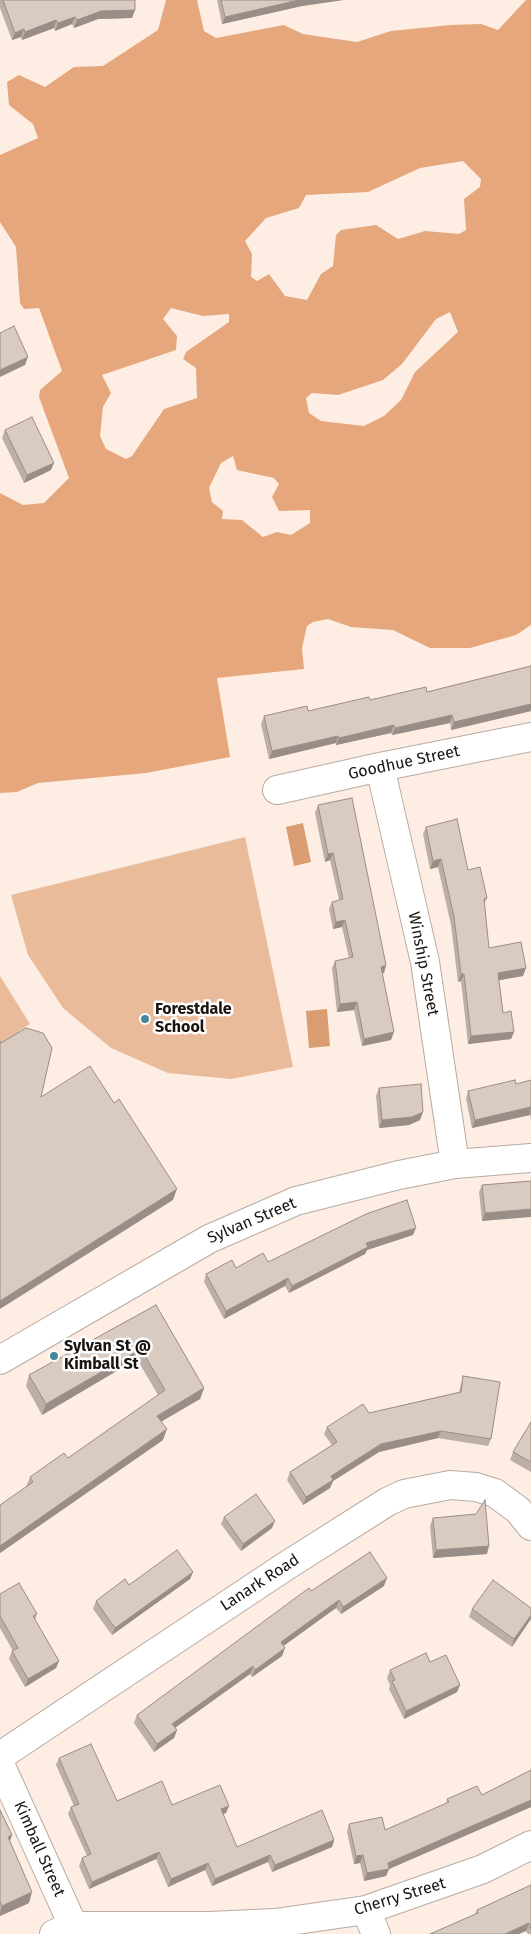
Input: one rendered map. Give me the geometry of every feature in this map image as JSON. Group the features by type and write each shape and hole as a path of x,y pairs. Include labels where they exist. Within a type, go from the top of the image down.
{"street":[{"name":"Goodhue Street","path":"278,790 380,766 531,737"},
{"name":"Winship Street","path":"380,766 425,962 455,1164"},
{"name":"Sylvan Street","path":"0,1360 209,1239 296,1201 399,1175 455,1164 531,1158"},
{"name":"Lanark Road","path":"0,1756 286,1566 387,1502 404,1494 450,1485 476,1487 495,1493 518,1510 531,1526"},
{"name":"Kimball Street","path":"0,1764 68,1931"},
{"name":"Cherry Street","path":"68,1931 275,1923 371,1922 531,1845"}],"shaded area":[{"path":"166,0 197,0 204,31 216,38 284,25 303,34 357,42 391,31 451,25 481,24 498,30 526,0 531,0 531,625 516,635 470,648 430,648 393,630 351,627 328,619 313,622 307,626 302,648 304,669 217,678 230,757 146,773 38,783 17,792 0,793 0,493 23,505 44,503 69,478 39,397 40,390 62,371 39,308 24,309 20,303 16,247 0,222 0,155 38,138 33,124 9,105 7,82 19,75 45,87 74,67 103,66 158,30","holes":["463,161 481,179 480,187 464,199 466,230 459,234 425,231 398,239 376,225 341,230 336,235 333,266 321,274 307,300 285,296 269,274 257,281 251,277 252,254 245,241 266,218 299,208 306,195 368,192 420,168","171,308 203,316 229,314 229,322 186,352 183,359 196,368 197,398 164,409 132,456 126,459 106,449 100,436 103,407 111,393 102,375 176,350 177,336 163,319","450,312 458,332 415,372 401,400 384,416 364,426 321,421 309,413 306,398 312,393 338,395 383,380 402,364 436,319","233,456 237,470 274,478 279,484 272,497 279,511 310,510 310,523 291,535 277,532 263,537 242,520 222,519 223,511 212,502 209,488 221,463"]},
{"path":"303,823 311,862 294,866 286,827"},
{"path":"245,837 293,1067 231,1079 168,1073 111,1048 63,1008 28,955 11,895"},
{"path":"0,976 30,1024 18,1032 22,1039 0,1057"},
{"path":"327,1009 330,1046 309,1048 306,1011"}],"building":[{"path":"3,0 135,0 135,10 101,11 77,20 75,17 58,23 56,20 25,32 24,29 15,33"},
{"path":"221,0 299,0 225,17"},
{"path":"14,326 28,357 0,370 0,333"},
{"path":"32,417 54,463 27,475 5,430"},
{"path":"531,666 531,704 454,722 452,715 395,728 394,725 339,738 338,736 272,751 264,716 307,706 308,711 369,697 370,700 426,687 427,692"},
{"path":"352,798 386,965 381,967 394,1032 364,1039 357,1002 340,1004 335,961 353,957 345,920 336,922 332,902 343,899 333,853 328,854 318,805"},
{"path":"457,819 468,870 480,867 487,898 484,899 489,948 521,942 526,968 498,973 503,1013 511,1011 514,1032 471,1036 464,974 461,974 454,917 441,859 433,861 426,827"},
{"path":"26,1028 43,1033 52,1048 41,1097 90,1066 114,1103 119,1099 177,1189 0,1301 0,1041 1,1043"},
{"path":"515,1080 516,1084 531,1080 531,1107 475,1120 468,1091"},
{"path":"421,1084 423,1112 412,1117 382,1120 379,1088"},
{"path":"531,1181 531,1209 485,1213 482,1185"},
{"path":"407,1200 416,1228 366,1243 368,1247 292,1286 288,1278 226,1311 206,1274 232,1260 236,1268 263,1253 268,1262 366,1214"},
{"path":"156,1305 204,1388 157,1416 167,1429 0,1546 0,1505 33,1482 30,1477 64,1453 68,1458 165,1390 141,1349 46,1404 29,1375"},
{"path":"463,1376 500,1382 491,1439 441,1431 381,1444 331,1476 333,1480 306,1497 290,1472 337,1442 327,1427 363,1404 369,1413 461,1392"},
{"path":"531,1422 531,1462 513,1452"},
{"path":"256,1494 275,1521 243,1544 224,1517"},
{"path":"485,1500 489,1546 436,1550 433,1518 476,1514"},
{"path":"177,1550 193,1572 115,1628 96,1601 125,1579 129,1585"},
{"path":"370,1552 387,1578 343,1607 339,1600 281,1642 285,1648 255,1670 253,1666 172,1724 177,1730 157,1744 137,1715 309,1588 311,1591"},
{"path":"493,1580 531,1608 531,1615 514,1639 472,1609"},
{"path":"19,1583 37,1614 33,1616 59,1661 28,1679 12,1651 18,1648 0,1616 0,1594"},
{"path":"426,1653 430,1662 446,1655 460,1685 406,1711 392,1681 395,1680 390,1670"},
{"path":"91,1744 117,1801 162,1781 172,1805 220,1785 229,1806 221,1809 237,1847 322,1810 334,1840 275,1865 270,1855 215,1879 208,1863 171,1879 159,1852 92,1882 82,1858 91,1854 71,1807 79,1804 59,1758"},
{"path":"531,1770 531,1800 388,1863 389,1869 367,1873 363,1855 356,1856 349,1824 382,1817 385,1830 449,1802 447,1799 477,1786 482,1795"},
{"path":"0,1810 12,1835 8,1837 32,1892 2,1906 0,1901"},
{"path":"531,1885 531,1928 529,1923 505,1934 430,1934 478,1913 477,1910"}],"place":[{"name":"Forestdale School","path":"145,1019"},
{"name":"Sylvan St @ Kimball St","path":"54,1356"}]}
